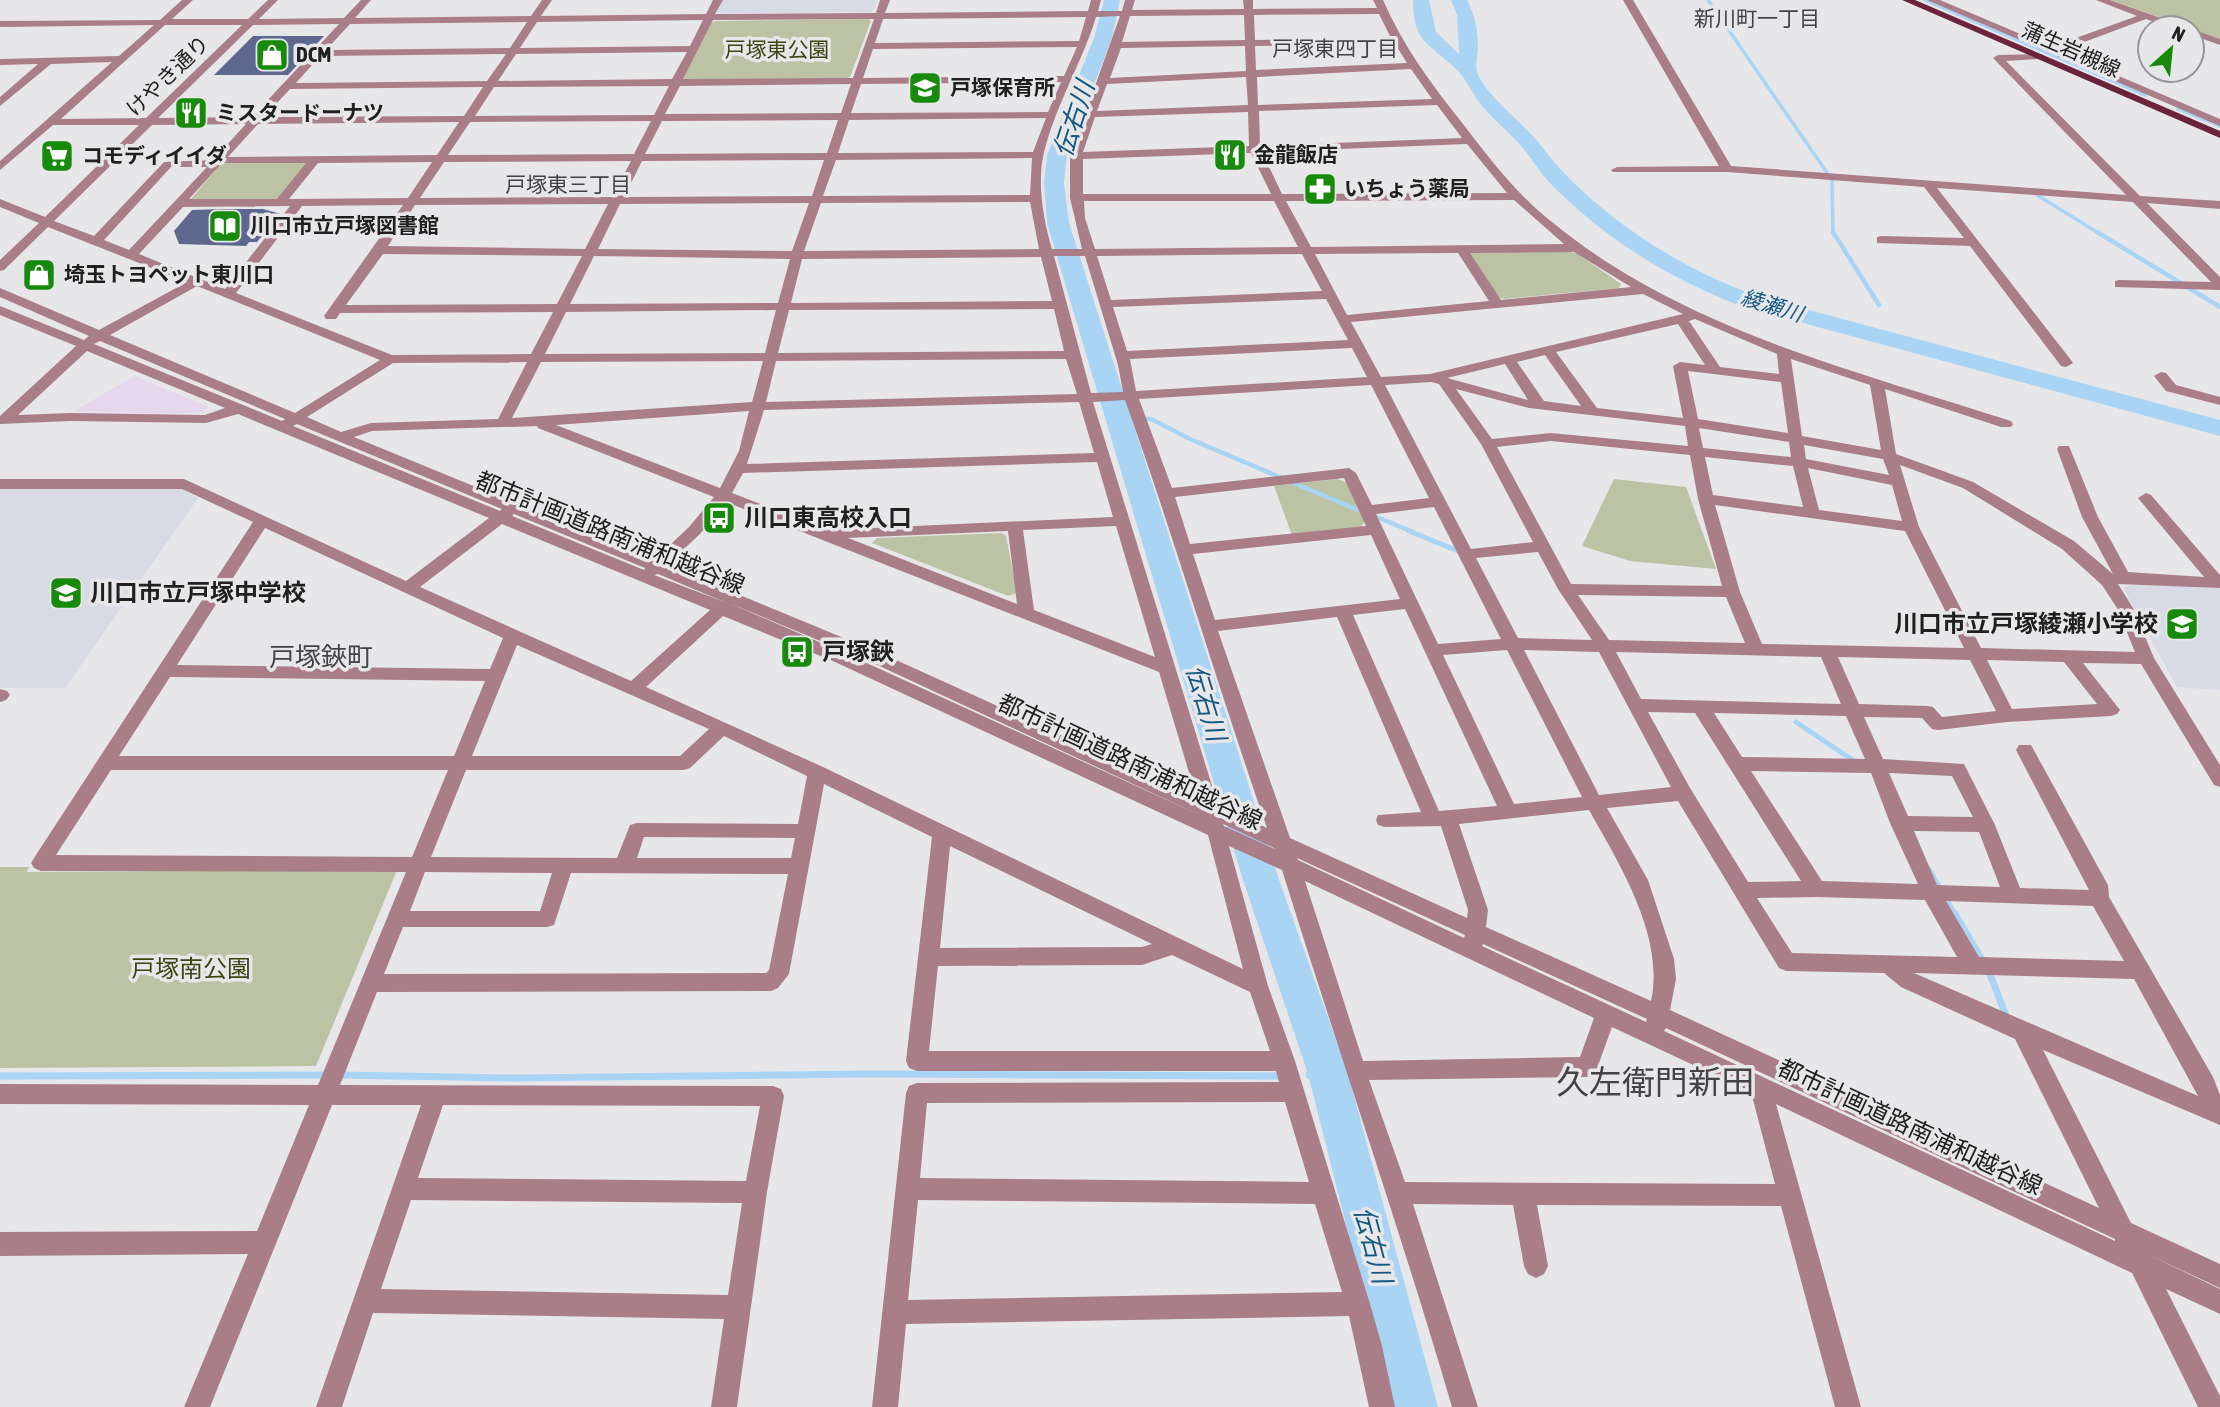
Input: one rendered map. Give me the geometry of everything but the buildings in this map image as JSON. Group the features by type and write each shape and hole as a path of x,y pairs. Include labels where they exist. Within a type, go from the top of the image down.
{"main road":[{"name":"蒲生岩槻線","path":"1907,0 2220,135"}],"street":[{"path":"0,167 188,0"},
{"name":"けやき通り","path":"0,267 272,0"},
{"path":"132,256 366,0"},
{"path":"321,330 379,250 547,0"},
{"path":"503,423 636,156 718,0"},
{"path":"652,571 698,528 725,495 739,469 797,255 885,0"},
{"path":"1628,0 1727,169"},
{"path":"1932,0 2220,123"},
{"path":"2101,0 2140,14"},
{"path":"1248,6 1255,149 1468,554 1595,804 1638,880 1664,959 1666,979 1656,1026"},
{"path":"0,24 880,16 1096,9 1380,6 1412,66 1438,102 1516,196 1576,248 1687,317 1877,384 2006,424"},
{"path":"1096,9 1038,155 1034,198 1050,253 1072,355 1166,668 1220,824 1258,986 1284,1061 1370,1346 1382,1407"},
{"path":"1125,9 1116,45 1076,156 1076,198 1085,252 1121,355 1130,394 1185,550 1279,851 1424,1273 1465,1407"},
{"path":"2051,51 2136,19"},
{"path":"1116,45 1398,41"},
{"path":"870,46 1083,44"},
{"path":"318,53 692,49"},
{"path":"2038,56 1998,58 2139,199 2220,285"},
{"path":"0,61 123,60"},
{"path":"0,103 48,61"},
{"path":"1104,81 1412,66"},
{"path":"288,86 1068,79"},
{"path":"1090,114 1438,102"},
{"path":"51,122 1052,115"},
{"path":"1076,156 1470,141"},
{"path":"96,242 168,164 315,159 1038,155"},
{"path":"280,203 315,159"},
{"path":"1617,170 1727,169 2220,205"},
{"path":"1928,184 2033,317 2043,337 2066,363"},
{"path":"1076,198 1516,196"},
{"path":"180,203 1034,198"},
{"path":"0,203 390,359 1072,355"},
{"path":"228,294 298,203"},
{"path":"1881,240 1974,242"},
{"path":"1461,248 1497,303"},
{"path":"379,250 797,255 1576,248"},
{"path":"2,420 99,335 196,282"},
{"path":"2119,285 2220,285"},
{"path":"1343,318 1643,290"},
{"name":"都市計画道路南浦和越谷線","path":"0,292 514,507 723,607 1220,824 1656,1026 2220,1276"},
{"path":"1104,304 1330,295"},
{"path":"336,309 1060,305"},
{"name":"都市計画道路南浦和越谷線","path":"0,310 500,517 652,571 879,659 1220,824"},
{"path":"1437,380 1547,349 1687,317"},
{"path":"1687,317 1715,369"},
{"path":"1121,355 1356,344"},
{"path":"1547,349 1592,411"},
{"path":"1783,352 1799,462 1812,514"},
{"path":"282,427 390,359"},
{"path":"1508,359 1539,405"},
{"path":"1756,650 1732,592 1706,499 1680,366 1786,379"},
{"path":"2161,376 2171,388 2220,401"},
{"path":"1437,380 1488,444 1566,589 1605,647 1684,793 1786,962 2140,970"},
{"path":"342,436 371,427 536,422 758,406 1085,398 1376,381 1437,380 1539,405 1693,423 1889,456 1968,485 2068,545 2116,579 2219,583"},
{"path":"1877,384 1889,456 1911,527 2007,716"},
{"path":"2,420 71,416 206,419 241,408"},
{"path":"536,422 1166,668"},
{"path":"1488,444 1551,437 1799,462 1899,482"},
{"path":"2064,449 2146,658 2220,780"},
{"path":"739,469 1104,457"},
{"path":"1166,493 1349,473 1509,812"},
{"path":"0,484 184,484 512,636 722,727 942,836 1258,986"},
{"path":"2146,498 2219,583"},
{"path":"1706,499 1911,527"},
{"path":"1366,510 1440,502"},
{"path":"407,588 514,507"},
{"path":"262,520 41,863 798,866"},
{"path":"826,534 1123,522"},
{"path":"1015,526 1026,613"},
{"path":"1185,550 1375,530"},
{"path":"1468,554 1543,546"},
{"path":"1566,589 1732,592"},
{"path":"1208,627 1412,603"},
{"path":"633,689 723,607"},
{"path":"1343,612 1440,818 1478,910 1474,942"},
{"path":"197,1407 512,636"},
{"path":"1434,650 1514,644 2146,658"},
{"path":"1827,652 1932,895 1973,966"},
{"path":"1634,705 1927,712 1938,724 2007,716 2111,710 2070,658"},
{"path":"163,671 497,675"},
{"path":"1700,706 1816,890"},
{"path":"105,763 684,763 722,727"},
{"path":"2025,750 2098,885 2099,898 2205,1084 2218,1114"},
{"path":"1737,764 1958,769 1986,825 2013,894"},
{"path":"371,983 771,982 779,974 817,772"},
{"path":"1385,820 1509,812 1684,793"},
{"path":"1899,823 1986,825"},
{"path":"624,866 637,830 805,831"},
{"path":"942,836 918,1061 1284,1061"},
{"path":"396,919 547,919 564,865"},
{"path":"1744,890 2099,898"},
{"name":"都市計画道路南浦和越谷線","path":"1474,942 1606,1015 1656,1026 1760,1086 2220,1302"},
{"path":"928,957 1142,956 1172,947"},
{"path":"1889,964 1908,981 2218,1114"},
{"path":"1355,1071 1587,1067 1606,1015"},
{"path":"2023,1032 2212,1407"},
{"path":"1760,1086 1848,1407"},
{"path":"885,1407 917,1093 1293,1092"},
{"path":"0,1094 773,1096 755,1192 724,1407"},
{"path":"329,1407 435,1096"},
{"path":"402,1189 755,1192"},
{"path":"909,1189 1324,1193"},
{"path":"1396,1193 1790,1195"},
{"path":"1523,1194 1536,1266"},
{"path":"0,1244 265,1242"},
{"path":"363,1301 740,1307"},
{"path":"896,1312 1357,1304"}],"shaded area":[{"path":"723,0 877,0 874,10 869,12 717,12"},
{"path":"134,376 207,408 202,412 157,414 74,411"},
{"name":"川口市立戸塚中学校","path":"0,488 181,489 198,498 65,688 0,688"},
{"name":"川口市立戸塚綾瀬小学校","path":"2136,583 2220,588 2220,690 2177,687 2123,588"}],"green space":[{"path":"2111,0 2220,0 2220,39 2206,34 2206,14 2150,14"},
{"name":"戸塚東公園","path":"715,21 871,21 850,77 841,80 683,78 711,23"},
{"path":"226,162 309,163 280,198 274,201 191,199 220,165"},
{"path":"1567,251 1578,254 1621,284 1619,288 1504,299 1498,297 1467,253"},
{"path":"1337,479 1348,483 1365,521 1361,527 1292,535 1274,486"},
{"path":"1614,479 1686,487 1716,569 1630,561 1582,546"},
{"path":"1002,533 1006,536 1017,593 1008,596 872,543 877,538"},
{"name":"戸塚南公園","path":"0,867 29,867 27,872 397,870 316,1066 0,1068"}],"waterway":[{"name":"伝右川","path":"1112,0 1103,38 1057,155 1054,183 1058,223 1259,874 1328,1074 1415,1407"},
{"path":"1421,0 1423,23 1433,41 1448,55 1467,67"},
{"name":"綾瀬川","path":"1459,0 1466,15 1469,46 1467,67"},
{"path":"1708,0 1832,180 1833,234"},
{"path":"1925,0 2145,95"},
{"name":"綾瀬川","path":"1467,67 1467,71 1488,101 1529,143 1556,177 1619,232 1672,266 1719,290 1752,302 2220,428"},
{"path":"2178,109 2220,126"},
{"path":"2037,195 2100,234"},
{"path":"1833,232 1879,305"},
{"path":"2097,232 2220,307"},
{"path":"1119,419 1151,419 1190,439 1282,478"},
{"path":"1291,482 1363,512"},
{"path":"1372,515 1413,532"},
{"path":"1409,531 1458,551"},
{"path":"1796,722 1857,763"},
{"path":"1929,869 1956,916"},
{"path":"1955,914 1984,963"},
{"path":"1989,972 2007,1018"},
{"path":"339,1075 515,1078 872,1074 1282,1076"},
{"path":"1309,1075 1328,1074"},
{"path":"0,1076 329,1075"}],"place":[{"name":"DCM","path":"272,55"},
{"name":"戸塚保育所","path":"925,88"},
{"name":"ミスタードーナツ","path":"191,113"},
{"name":"金龍飯店","path":"1230,155"},
{"name":"コモディイイダ","path":"57,156"},
{"name":"いちょう薬局","path":"1320,189"},
{"name":"川口市立戸塚図書館","path":"225,226"},
{"name":"埼玉トヨペット東川口","path":"39,275"},
{"name":"川口東高校入口","path":"719,518"},
{"name":"川口市立戸塚中学校","path":"66,593"},
{"name":"川口市立戸塚綾瀬小学校","path":"2182,624"},
{"name":"戸塚鋏","path":"797,652"}],"district":[{"name":"新川町一丁目","path":"1757,19"},
{"name":"戸塚東四丁目","path":"1335,49"},
{"name":"戸塚東三丁目","path":"568,185"},
{"name":"戸塚鋏町","path":"321,657"},
{"name":"久左衛門新田","path":"1655,1082"}]}
